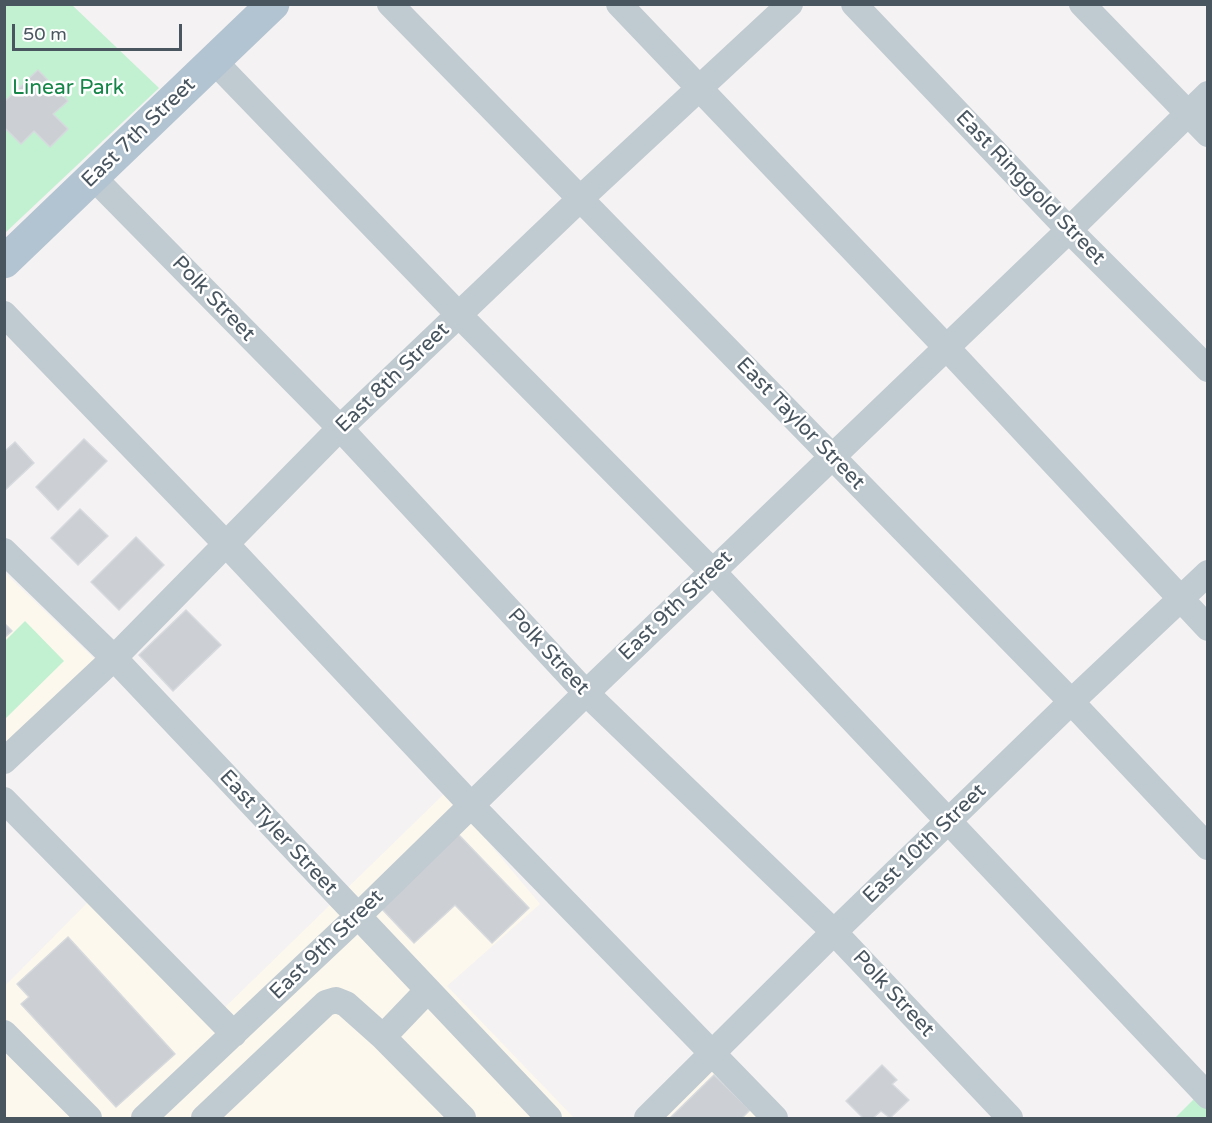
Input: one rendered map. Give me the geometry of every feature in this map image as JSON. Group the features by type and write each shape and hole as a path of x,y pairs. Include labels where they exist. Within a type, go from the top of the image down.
{"main road":[{"name":"East 7th Street","path":"4,262 273,4"}],"street":[{"name":"East Taylor Street","path":"390,4 1071,702 1208,847"},
{"path":"619,4 946,347 1179,600 1208,628"},
{"name":"East 8th Street","path":"4,761 114,658 340,429 581,198 790,4"},
{"name":"East Ringgold Street","path":"854,4 1069,230 1208,369"},
{"path":"1082,4 1208,134"},
{"path":"214,61 459,315 712,572 1208,1096"},
{"name":"East 9th Street","path":"144,1119 357,917 586,693 1208,94"},
{"name":"Polk Street","path":"93,177 340,429 586,693 834,932 1010,1119"},
{"path":"4,314 226,544 471,805 775,1119"},
{"name":"East Tyler Street","path":"4,551 114,658 549,1119"},
{"name":"East 10th Street","path":"647,1119 834,932 1071,702 1208,573"},
{"path":"4,800 234,1034"},
{"path":"383,1036 428,990"},
{"path":"204,1119 326,1003 336,1000 346,1004 383,1036 463,1119"},
{"path":"4,1033 89,1119"}],"shaded area":[{"path":"4,572 104,668 4,771"},
{"path":"446,792 540,904 447,986 574,1118 5,1118 5,986 88,902 214,1018"},
{"path":"711,1069 758,1118 661,1118"}],"green space":[{"name":"Linear Park","path":"5,5 72,5 159,88 5,233"},
{"path":"25,621 64,661 5,719 5,641"},
{"path":"1197,1096 1207,1107 1207,1118 1175,1118"}],"building":[{"path":"38,70 68,101 53,114 68,129 50,147 34,131 21,144 4,127 4,102"},
{"path":"84,439 107,461 58,510 36,487"},
{"path":"15,442 34,463 4,491 4,452"},
{"path":"80,509 108,536 78,565 51,538"},
{"path":"136,537 164,565 119,610 91,582"},
{"path":"186,610 221,645 173,691 139,655"},
{"path":"4,623 12,631 4,638"},
{"path":"458,834 529,908 492,943 455,905 414,943 381,908"},
{"path":"68,937 175,1054 116,1107 21,1004 29,997 17,984"},
{"path":"882,1065 897,1080 892,1084 909,1100 890,1118 881,1111 873,1118 863,1118 846,1101"},
{"path":"714,1075 750,1110 742,1118 670,1118"}]}
